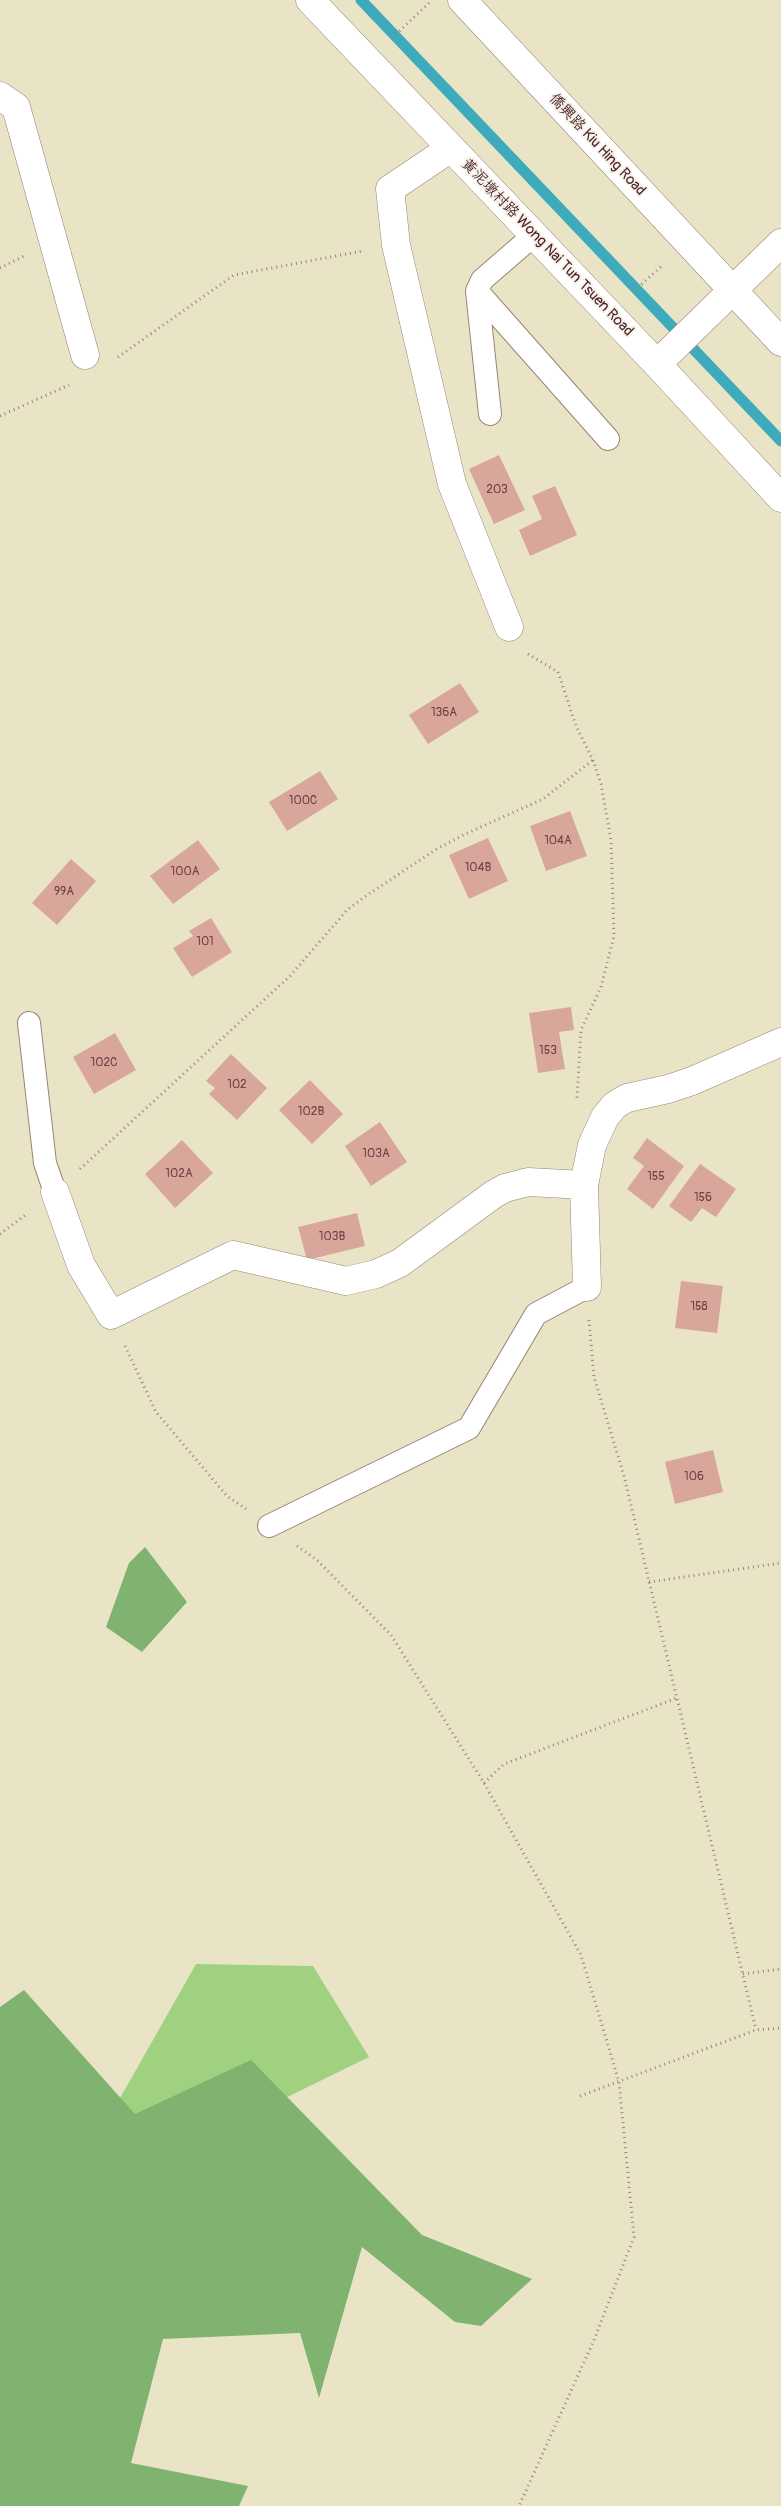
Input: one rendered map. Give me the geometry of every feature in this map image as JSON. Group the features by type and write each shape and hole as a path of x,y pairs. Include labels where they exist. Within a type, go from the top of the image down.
{"street":[{"name":"黃泥墩村路 Wong Nai Tun Tsuen Road","path":"310,0 657,364 781,498"},
{"name":"僑興路 Kiu Hing Road","path":"462,0 731,291 781,342"},
{"path":"0,96 16,107 85,355"},
{"path":"451,148 390,189 396,245 452,484 509,627"},
{"path":"657,364 781,243"},
{"path":"587,1287 584,1185 592,1145 605,1117 615,1105 639,1094 668,1089 692,1081 781,1042"},
{"path":"56,1192 81,1265 111,1315 233,1255 346,1281 376,1274 400,1263 494,1194 505,1188 528,1182 584,1185"}],"lane":[{"path":"490,414 477,291 482,280 534,235"},
{"path":"477,291 608,439"},
{"path":"29,1023 45,1163 56,1192"},
{"path":"270,1526 469,1428 536,1314 587,1287"}],"path":[{"path":"385,44 432,0"},
{"path":"116,358 234,275 396,245"},
{"path":"629,296 670,258"},
{"path":"0,416 75,382"},
{"path":"509,627 526,652 558,672 576,726 593,760 610,828 614,926 606,971 580,1036 577,1106"},
{"path":"0,1234 56,1192 290,976 347,910 435,850 463,835 543,799 593,760"},
{"path":"587,1287 594,1377 624,1476 756,2030"},
{"path":"111,1315 156,1412 227,1496 317,1560 390,1635 484,1783 581,1955 619,2082 634,2237 594,2340 519,2506"},
{"path":"649,1582 781,1563"},
{"path":"484,1783 504,1764 677,1698"},
{"path":"742,1974 781,1969"},
{"path":"580,2096 756,2030 781,2028"}],"green space":[{"path":"145,1547 187,1602 142,1652 106,1627 129,1563"},
{"path":"196,1964 313,1966 369,2057 161,2159 94,2144"},
{"path":"24,1990 135,2114 251,2060 422,2235 532,2279 481,2326 455,2322 362,2247 319,2398 300,2333 163,2339 131,2463 248,2486 239,2506 0,2506 0,2007"}],"building":[{"path":"499,455 525,510 494,524 469,469"},
{"path":"555,486 577,535 530,556 519,530 542,519 532,496"},
{"path":"460,683 479,712 428,744 409,715"},
{"path":"320,771 338,799 287,831 269,802"},
{"path":"570,811 587,856 546,871 530,826"},
{"path":"488,838 508,881 469,899 449,855"},
{"path":"198,840 220,869 173,904 150,876"},
{"path":"71,859 96,881 57,925 32,903"},
{"path":"211,918 232,952 192,977 173,948 193,936 189,931"},
{"path":"571,1007 574,1030 559,1032 565,1069 538,1073 529,1013"},
{"path":"115,1033 136,1070 94,1094 73,1057"},
{"path":"231,1054 267,1088 237,1120 209,1094 215,1088 206,1081"},
{"path":"310,1080 343,1114 312,1144 279,1110"},
{"path":"380,1122 407,1162 371,1186 345,1146"},
{"path":"647,1138 684,1166 653,1209 627,1189 644,1166 633,1158"},
{"path":"182,1140 213,1173 175,1208 145,1174"},
{"path":"700,1164 736,1189 716,1217 702,1208 691,1222 669,1206"},
{"path":"357,1213 365,1246 307,1260 298,1227"},
{"path":"681,1281 723,1286 717,1333 675,1328"},
{"path":"713,1450 723,1492 675,1504 665,1462"}],"waterway":[{"path":"361,0 781,441"}]}
